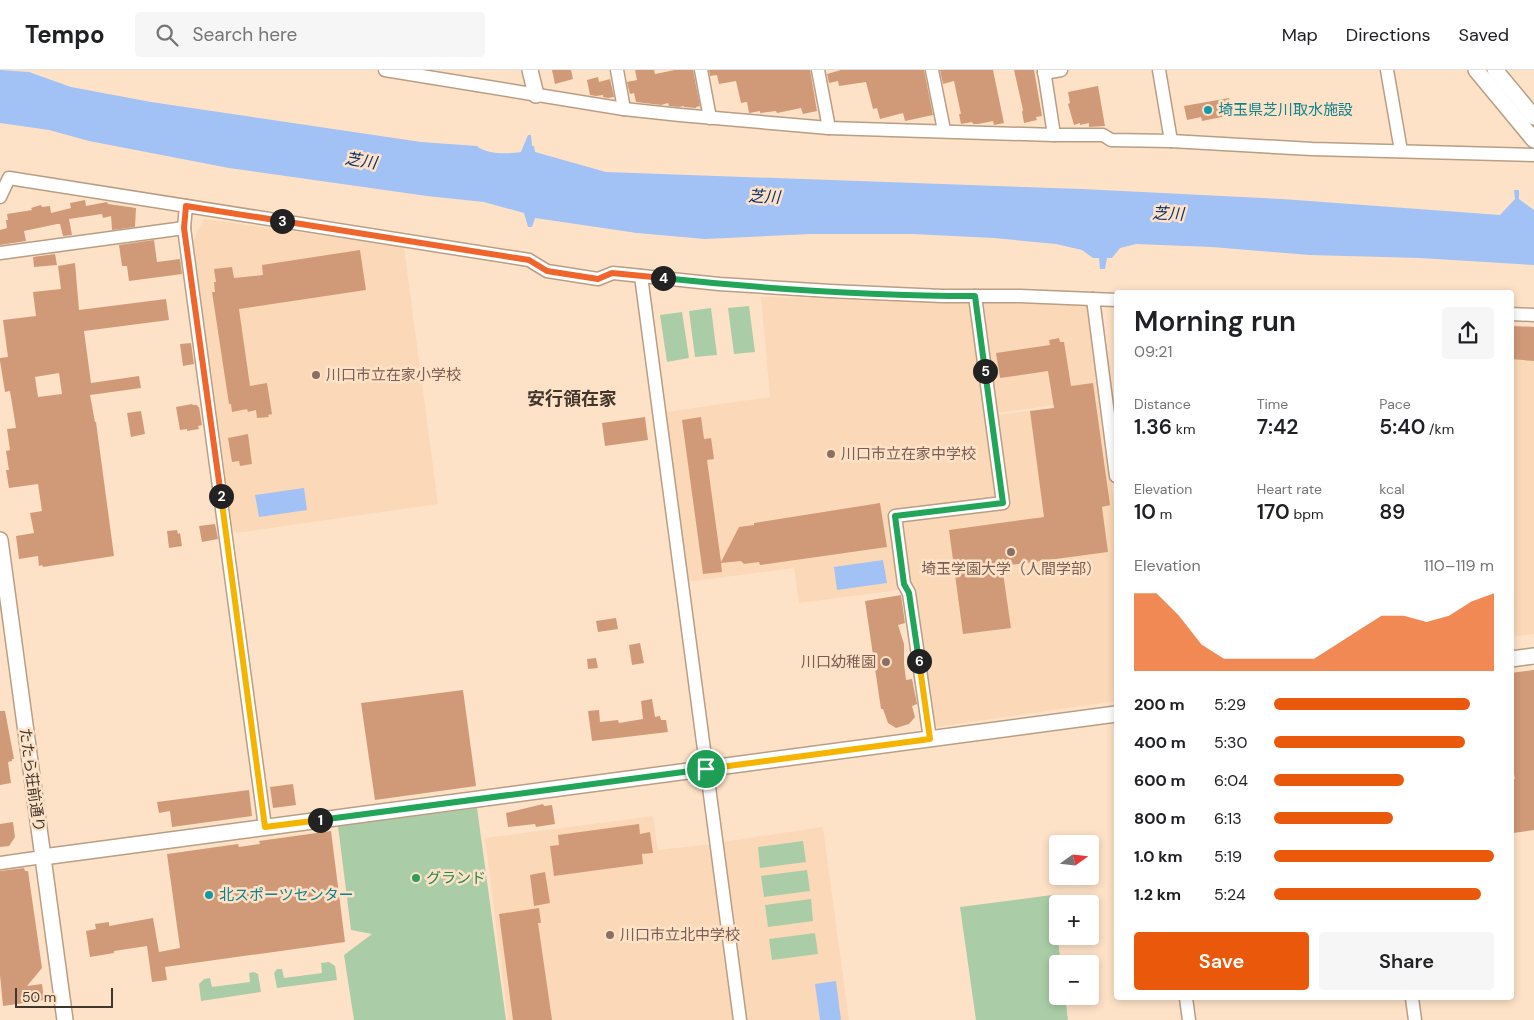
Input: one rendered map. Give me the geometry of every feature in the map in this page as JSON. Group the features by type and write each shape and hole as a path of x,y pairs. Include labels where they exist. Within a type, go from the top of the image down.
{"street":[{"path":"385,70 425,74 624,109 829,128 1103,135 1111,140 1171,141 1312,149 1534,155"},
{"path":"530,70 536,95"},
{"path":"617,70 624,109"},
{"path":"702,70 710,118"},
{"path":"818,70 829,128"},
{"path":"932,70 944,130"},
{"path":"1054,135 1044,72 1061,70"},
{"path":"1159,70 1171,141"},
{"path":"1387,70 1400,151"},
{"path":"1476,70 1534,140"},
{"path":"1495,70 1534,117"},
{"path":"0,197 9,178 529,260 547,271 598,279 612,273 719,284 849,292 1114,300"},
{"path":"186,206 184,228 265,827"},
{"path":"0,253 184,228"},
{"path":"641,276 740,1020"},
{"path":"930,739 909,593 904,584 895,516 1003,503 975,296"},
{"path":"1092,299 1114,461"},
{"path":"1514,314 1534,315"},
{"name":"たたら荘前通り","path":"0,540 65,1020"},
{"path":"1514,659 1534,656"},
{"path":"0,862 1114,714"},
{"path":"1186,1000 1189,1020"},
{"path":"1412,1000 1415,1020"}],"shaded area":[{"name":"川口市立在家小学校","path":"204,219 404,247 438,504 236,533 230,527 193,241"},
{"name":"川口市立在家中学校","path":"761,297 969,301 997,495 993,499 888,512 899,590 799,603 794,568 687,582 666,412 770,397"},
{"path":"982,301 1088,305 1100,399 997,413"},
{"path":"1514,325 1534,326 1534,634 1514,637"},
{"name":"埼玉学園大学（人間学部）","path":"1100,401 1114,504 1114,701 937,727 932,724 901,521 1010,507 998,415"},
{"name":"川口市立北中学校","path":"653,816 658,850 711,844 735,1020 508,1020 485,838"},
{"name":"川口市立北中学校","path":"823,827 849,1020 746,1020 722,842"}],"green space":[{"path":"749,306 755,352 734,354 728,308"},
{"path":"711,308 717,355 695,357 689,311"},
{"path":"682,312 689,358 667,362 660,315"},
{"name":"グランド","path":"477,808 506,1020 354,1020 344,955 372,934 351,930 338,826"},
{"path":"803,841 806,862 760,868 758,847"},
{"path":"807,870 810,891 764,897 761,876"},
{"path":"1049,895 1049,945 1059,945 1060,955 1049,955 1049,1005 1066,1005 1068,1020 976,1020 960,907"},
{"path":"811,899 813,921 768,927 765,905"},
{"path":"815,933 818,954 772,960 769,939"},
{"path":"329,962 335,966 337,980 277,988 274,973 277,969 282,969 284,978 322,973 321,963"},
{"path":"254,972 258,974 261,992 201,1001 199,984 204,979 210,978 212,987 250,982 249,973"}],"water":[{"name":"芝川","path":"0,70 29,72 71,87 151,102 421,142 477,146 492,152 521,152 528,135 531,135 532,146 534,146 535,152 606,172 1082,189 1282,199 1500,215 1515,199 1514,190 1519,190 1519,199 1534,210 1534,265 1420,258 1310,255 1212,247 1136,244 1120,248 1112,258 1107,258 1105,269 1100,269 1099,258 1093,258 1082,250 1056,244 994,238 912,234 810,234 705,239 637,233 535,218 532,227 528,227 524,213 484,202 427,196 229,168 89,141 49,130 0,123"},
{"path":"304,488 307,510 259,517 255,495"},
{"path":"883,560 887,583 837,590 834,567"},
{"path":"836,981 841,1020 820,1020 815,984"}],"building":[{"path":"552,70 571,70 573,79 555,84"},
{"path":"635,70 654,70 655,74 675,70 693,70 700,106 696,108 679,107 669,106 668,103 661,105 636,102 634,93 630,94 627,82 637,80"},
{"path":"709,70 810,70 817,111 803,114 801,108 777,113 776,111 760,113 760,111 749,113 747,102 741,103 736,81 719,84 717,75 710,76"},
{"path":"841,70 924,70 933,115 905,121 903,113 880,119 877,108 873,109 866,82 839,86 838,81 829,83 827,74"},
{"path":"940,70 993,70 1004,123 994,125 993,121 978,124 973,124 972,122 961,124 959,114 961,114 954,81 943,84"},
{"path":"1014,70 1034,70 1042,116 1036,117 1037,120 1024,123"},
{"path":"598,77 599,82 610,79 614,97 590,95 587,80"},
{"path":"1098,86 1105,126 1089,127 1089,123 1074,125 1068,104 1070,103 1068,92"},
{"name":"埼玉県芝川取水施設","path":"1229,98 1232,115 1202,121 1201,117 1187,120 1184,106"},
{"path":"85,200 86,206 107,202 108,204 136,208 135,227 112,230 111,216 103,218 102,214 69,219 72,235 63,236 60,224 57,224 24,231 26,241 0,245 0,230 7,228 7,214 32,210 31,208 41,205 42,207 50,206 51,213 71,208 70,203"},
{"path":"154,240 157,262 180,259 182,274 129,281 127,266 122,266 119,245"},
{"path":"360,250 366,290 239,309 250,386 267,383 272,414 268,415 269,417 257,418 256,410 248,412 247,409 232,412 231,404 229,404 212,292 215,292 214,282 216,282 214,269 232,267 234,278 263,275 262,265"},
{"path":"55,254 57,265 34,267 33,257"},
{"path":"75,263 79,310 166,299 169,320 84,331 91,383 139,376 141,388 90,395 96,422 114,556 43,567 42,565 39,566 38,556 19,559 16,536 34,533 30,513 42,511 38,484 9,488 6,470 9,470 6,451 10,450 7,429 16,428 10,391 5,392 0,358 8,357 3,320 36,316 33,292 61,289 58,266","holes":["59,373 62,394 38,397 35,377"]},
{"path":"1514,326 1534,327 1534,361 1514,359"},
{"path":"1059,338 1060,342 1064,342 1071,386 1093,383 1110,505 1102,507 1108,552 1002,566 1011,628 963,634 949,530 1044,517 1030,411 1054,408 1048,371 1000,378 996,353 1050,345 1049,340"},
{"path":"191,343 194,364 183,366 180,344"},
{"path":"192,404 199,407 202,425 198,426 199,429 180,430 176,407"},
{"path":"141,411 145,434 131,437 127,413"},
{"path":"645,417 648,440 605,446 602,423"},
{"path":"701,417 704,439 711,438 714,459 707,460 721,562 739,527 880,503 887,547 760,565 759,562 744,564 741,561 721,563 722,572 703,574 682,420"},
{"path":"248,434 252,464 240,466 239,461 232,462 228,438"},
{"path":"215,524 218,539 202,542 199,526"},
{"path":"177,530 178,534 180,533 182,546 169,548 167,531"},
{"path":"901,595 905,623 898,625 904,644 906,680 912,679 917,704 912,706 915,717 909,724 896,728 888,723 883,709 881,709 865,601"},
{"path":"616,618 618,629 598,632 596,621"},
{"path":"640,643 644,663 632,665 629,645"},
{"path":"596,658 598,668 588,669 587,659"},
{"path":"1534,670 1534,830 1514,833 1515,779 1514,673"},
{"path":"463,690 476,786 375,800 361,703"},
{"path":"652,699 655,717 660,716 661,720 666,720 668,732 592,741 588,711 599,710 600,722 618,720 619,723 643,719 641,701"},
{"path":"0,711 5,711 14,759 8,762 11,783 0,785"},
{"path":"293,784 296,805 273,808 270,787"},
{"path":"249,790 252,816 172,827 170,811 159,813 157,802"},
{"path":"543,804 544,806 552,805 555,824 536,827 535,824 508,827 506,813"},
{"path":"13,822 15,837 9,846 0,847 0,824"},
{"path":"639,824 640,834 650,832 653,853 642,854 643,864 554,876 550,846 559,845 558,835"},
{"name":"北スポーツセンター","path":"331,831 345,942 165,967 167,980 152,982 147,946 90,957 86,931 96,929 95,924 109,922 109,926 153,918 159,952 180,948 167,854 238,844 239,847 260,844 259,841"},
{"path":"24,868 25,871 28,871 42,968 27,986 42,984 44,1000 3,1006 0,975 0,871"},
{"path":"545,872 550,903 534,906 530,875"},
{"path":"539,908 541,923 538,923 552,1020 513,1020 499,914"}],"place":[{"name":"埼玉県芝川取水施設","path":"1208,110"},
{"name":"川口市立在家小学校","path":"316,375"},
{"name":"川口市立在家中学校","path":"831,454"},
{"name":"埼玉学園大学（人間学部）","path":"1011,552"},
{"name":"川口幼稚園","path":"886,662"},
{"name":"グランド","path":"416,878"},
{"name":"北スポーツセンター","path":"209,895"},
{"name":"川口市立北中学校","path":"610,935"}],"district":[{"name":"安行領在家","path":"572,399"}],"route":[{"path":"186,206 529,260 547,271 598,279 612,273 719,284 830,291 975,296 1003,503 895,516 904,584 909,593 930,739 706,769 265,827 184,228 186,206"}]}
